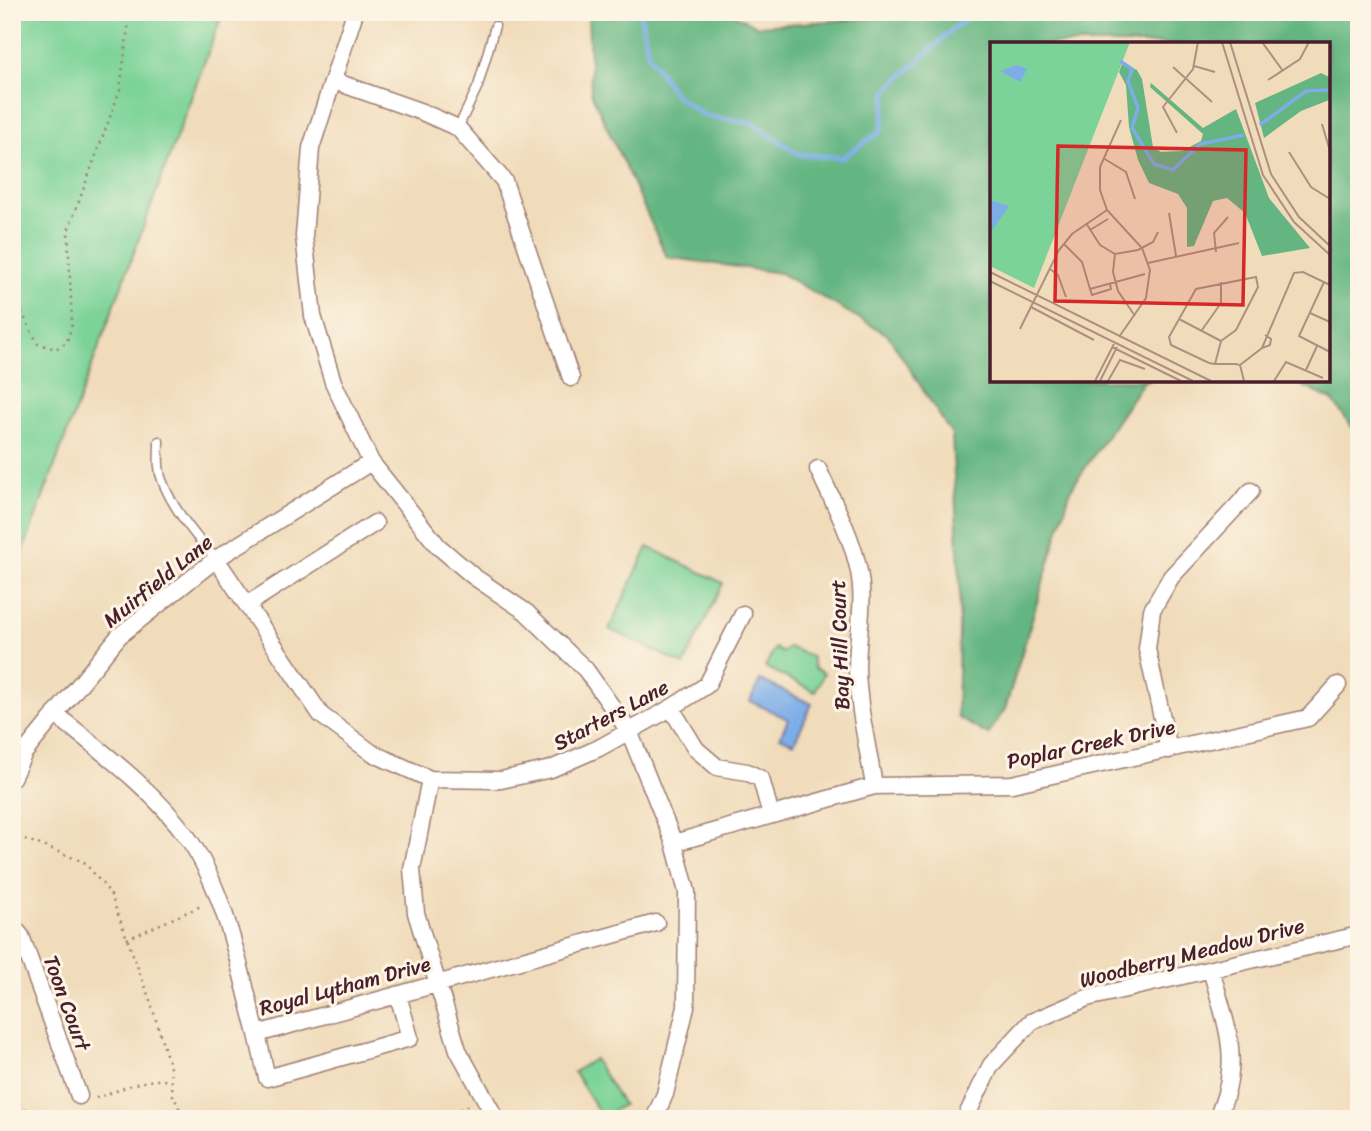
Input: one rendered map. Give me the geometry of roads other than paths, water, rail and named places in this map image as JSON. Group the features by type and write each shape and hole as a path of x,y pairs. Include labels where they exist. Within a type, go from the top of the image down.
{"street":[{"path":"355,12 311,148 304,236 313,316 333,382 371,461 438,546 473,576 526,612 586,670 629,731 674,843 687,892 686,1007 665,1094 654,1119"},
{"path":"334,80 458,128 503,181 571,378"},
{"name":"Muirfield Lane","path":"12,778 24,753 118,636 216,559 371,461"},
{"name":"Bay Hill Court","path":"818,469 846,530 858,564 863,598 857,668 874,786"},
{"path":"1169,750 1147,649 1152,610 1171,577 1251,491"},
{"path":"248,604 375,523"},
{"name":"Starters Lane","path":"216,559 321,715 372,753 430,779 501,779 551,769 629,731 707,685 743,614"},
{"name":"Poplar Creek Drive","path":"674,843 874,786 1012,784 1308,718 1338,685"},
{"path":"671,708 696,749 717,767 747,772 761,779 771,815"},
{"name":"Royal Lytham Drive","path":"55,714 155,799 189,840 217,898 234,948 257,1034 656,923"},
{"path":"430,779 412,869 416,913 458,1050 496,1119"},
{"name":"Toon Court","path":"12,925 20,936 86,1098"},
{"name":"Woodberry Meadow Drive","path":"965,1119 991,1065 1031,1022 1087,998 1359,935"},
{"path":"1211,969 1230,1045 1231,1069 1217,1119"},
{"path":"257,1034 267,1078 410,1038 398,995"}],"lane":[{"path":"458,128 478,86 495,26"},
{"path":"159,441 161,480 189,525 216,559"}],"water":[{"path":"760,680 812,704 794,743 780,737 788,719 750,701"}],"waterway":[{"path":"640,12 648,54 674,94 704,116 753,123 798,154 842,158 881,131 887,90 975,12"}]}
